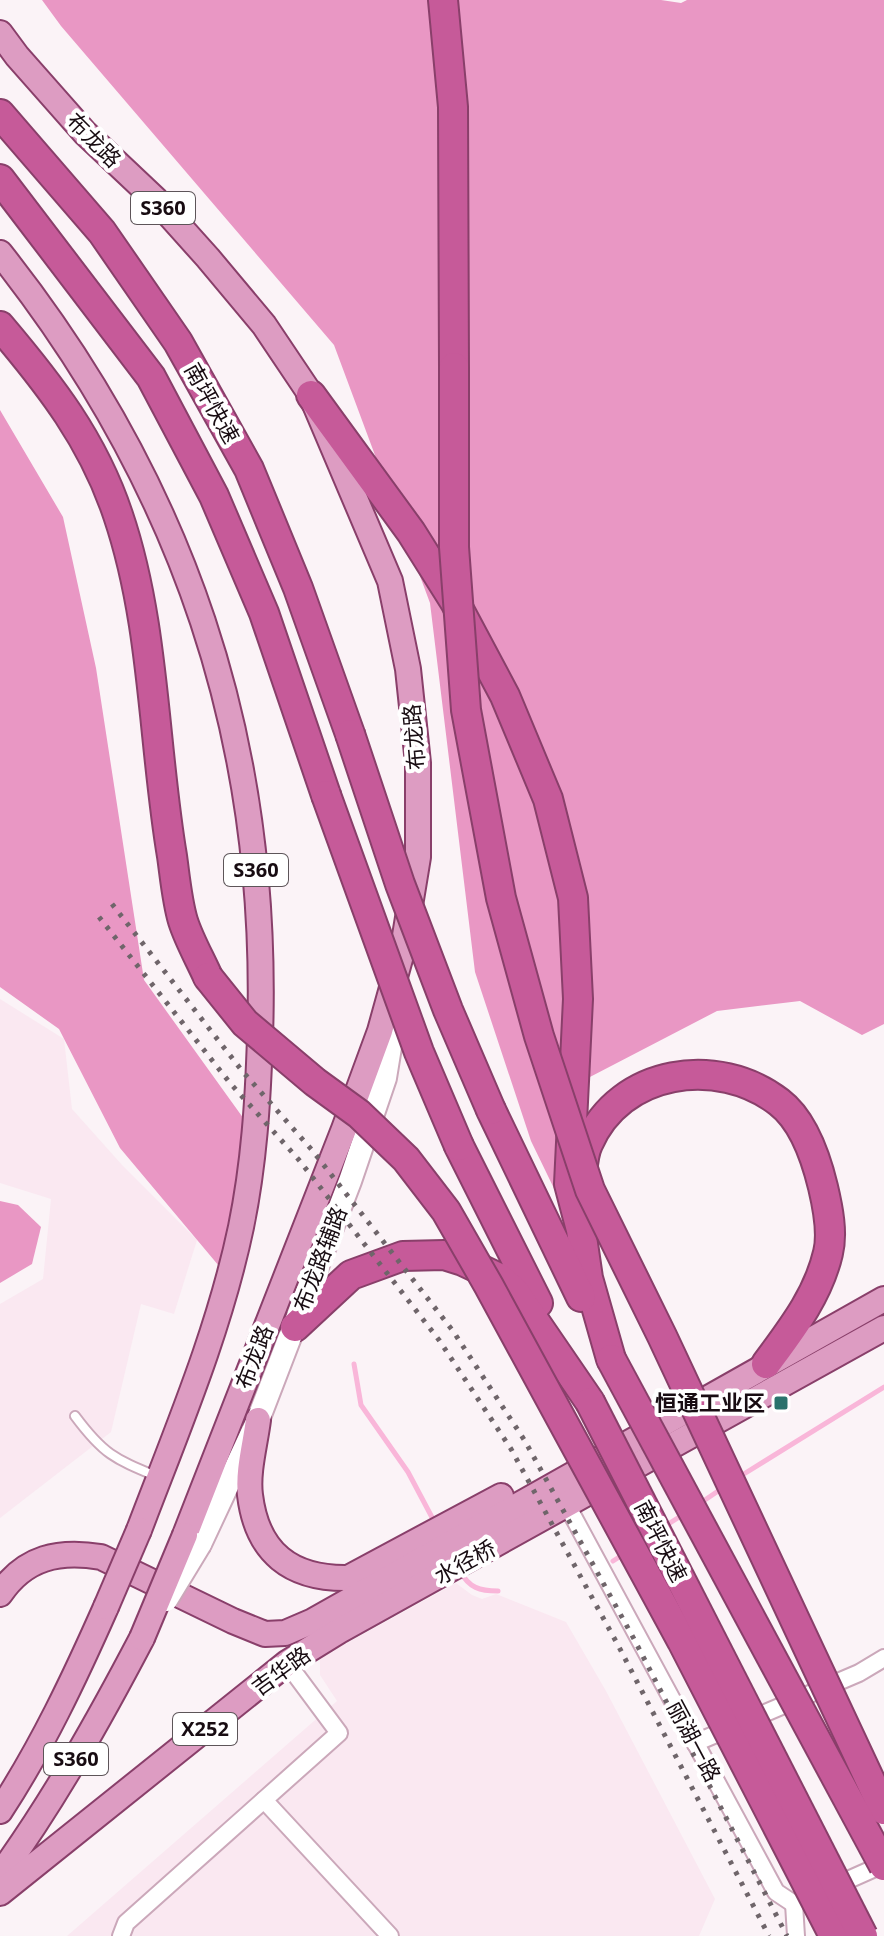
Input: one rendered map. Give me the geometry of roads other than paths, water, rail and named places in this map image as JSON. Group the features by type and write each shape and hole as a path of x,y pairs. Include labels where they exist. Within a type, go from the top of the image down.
{"highway":[{"path":"443,0 453,107 454,547 466,710 501,898 539,1036 590,1190 662,1336 884,1810"},
{"name":"南坪快速","path":"0,114 102,232 178,342 249,469 298,588 400,884 448,1010 491,1110 611,1359 884,1865"},
{"name":"南坪快速","path":"0,179 143,365 214,496 264,613 419,1052 459,1146 863,1936"},
{"path":"0,326 76,422 118,514 130,554 140,611 152,687 164,811 183,921 208,977 245,1023 315,1082 359,1114 406,1159 446,1211 682,1641 834,1936"},
{"path":"311,395 411,532 455,602 505,696 548,799 573,898 578,999 569,1184 581,1230 588,1278 611,1359"},
{"path":"581,1230 580,1181 588,1144 606,1115 635,1089 670,1076 711,1073 745,1084 780,1102 802,1129 818,1167 829,1213 829,1251 802,1315 766,1364"},
{"path":"295,1327 351,1275 403,1256 444,1255 499,1278 514,1291 590,1402"}],"main road":[{"name":"布龙路","path":"0,33 85,133 156,200 208,258 264,325 311,395 390,581 408,669 418,763 418,857 403,948 380,1031 193,1540"},
{"name":"布龙路","path":"0,253 81,363 117,424 193,589 222,682 243,774 256,862 262,970 254,1155 226,1292 139,1530 106,1607 58,1708 0,1811"},
{"name":"布龙路辅路","path":"193,1540 258,1420 385,1078 394,1031 403,948"},
{"name":"X252","path":"497,1520 555,1483 884,1299"},
{"name":"X252","path":"497,1520 568,1505 884,1328"},
{"path":"258,1420 249,1493 260,1536 288,1567 328,1578 348,1578 414,1565 497,1520"},
{"name":"水径桥","path":"414,1565 497,1520"},
{"name":"S360","path":"0,1875 47,1808 99,1721 193,1540"},
{"name":"吉华路","path":"0,1594 15,1575 45,1556 79,1553 101,1557 265,1634 285,1633 313,1621 414,1565"},
{"name":"吉华路","path":"0,1893 414,1565"},
{"path":"233,1621 254,1643 287,1663"}],"street":[{"name":"丽湖一路","path":"555,1483 776,1892 794,1904"},
{"path":"695,1743 859,1673 884,1658"},
{"path":"121,1936 126,1923 339,1733 287,1663"},
{"path":"264,1800 390,1936"},
{"path":"796,1936 794,1904 884,1865"}],"lane":[{"path":"75,1416 96,1444 111,1456 159,1477"}],"waterway":[{"path":"354,1364 361,1405 408,1472 435,1523"},
{"path":"739,1477 884,1387"},
{"path":"699,1504 724,1487"},
{"path":"665,1526 684,1514"},
{"path":"613,1561 624,1554"},
{"path":"460,1571 476,1587 498,1591"}],"railway":[{"path":"112,904 243,1072 312,1150 453,1331 525,1441 634,1639 787,1936"},
{"path":"99,917 230,1083 299,1160 439,1340 511,1449 619,1647 769,1936"}],"place":[{"name":"恒通工业区","path":"781,1403"}]}
